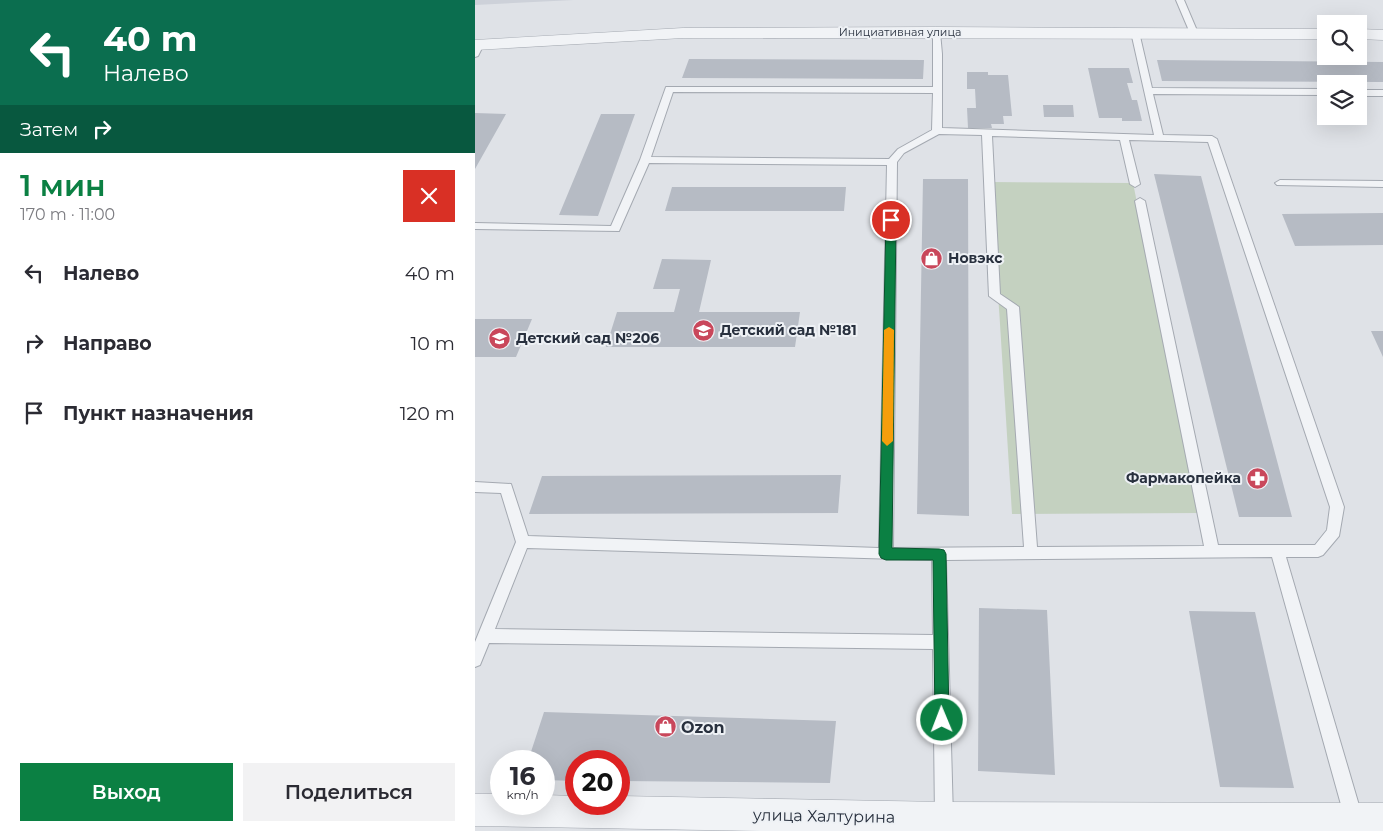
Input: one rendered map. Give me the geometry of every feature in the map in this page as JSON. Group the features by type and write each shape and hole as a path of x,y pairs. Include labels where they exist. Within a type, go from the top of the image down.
{"street":[{"name":"Инициативная улица","path":"477,47 683,33 1135,32 1317,34"},
{"path":"1367,34 1383,35"},
{"name":"улица Халтурина","path":"475,810 1365,823"}],"lane":[{"path":"1180,0 1194,33"},
{"path":"936,32 938,54 937,131"},
{"path":"1135,32 1159,138"},
{"path":"475,226 615,229 645,160 669,89 937,90"},
{"path":"1148,91 1317,92"},
{"path":"1367,93 1383,93"},
{"path":"523,542 886,554 1318,551 1335,532 1337,508 1212,139 1124,138 937,131 901,151 892,162 886,554"},
{"path":"987,133 995,296 1013,307 1031,554"},
{"path":"1124,138 1135,184"},
{"path":"645,160 892,162"},
{"path":"1280,183 1383,184"},
{"path":"1140,201 1212,552"},
{"path":"475,487 505,488 523,542 475,660"},
{"path":"1277,551 1365,823"},
{"path":"939,554 944,818"},
{"path":"485,636 941,642"}],"shaded area":[{"path":"475,0 574,0 475,5"}],"green space":[{"path":"991,182 1133,183 1200,513 1012,514"}],"building":[{"path":"689,59 924,60 923,79 682,78"},
{"path":"1157,60 1317,61 1317,65 1367,65 1367,62 1383,62 1383,82 1367,82 1367,75 1317,75 1317,82 1162,81"},
{"path":"1088,68 1129,68 1133,83 1127,83 1132,100 1137,100 1142,121 1122,121 1122,118 1099,118"},
{"path":"967,72 988,72 988,75 1008,75 1012,116 1003,116 1004,124 991,124 992,128 968,128 967,108 976,108 975,89 967,89"},
{"path":"1043,105 1073,105 1074,117 1044,117"},
{"path":"475,113 506,114 475,169"},
{"path":"601,114 635,114 598,216 559,215"},
{"path":"1154,174 1201,176 1292,517 1239,517"},
{"path":"923,179 968,179 969,516 917,514"},
{"path":"672,187 846,187 844,211 665,211"},
{"path":"1383,213 1383,245 1295,246 1282,214"},
{"name":"Детский сад №181","path":"662,259 711,260 699,312 800,312 795,347 606,347 617,312 674,312 680,289 653,289"},
{"name":"Детский сад №206","path":"475,319 532,319 516,357 475,357"},
{"path":"1371,331 1383,331 1383,357"},
{"path":"841,475 838,513 529,514 542,476"},
{"path":"979,608 1047,610 1055,775 978,771"},
{"path":"1189,611 1255,612 1294,788 1220,787"},
{"path":"544,712 836,721 830,783 630,781 630,750 565,750 565,781 555,780 555,750 532,750"}],"slow traffic":[{"path":"887,441 889,330"}],"place":[{"name":"Новэкс","path":"932,258"},
{"name":"Детский сад №181","path":"704,330"},
{"name":"Детский сад №206","path":"500,338"},
{"name":"Фармакопейка","path":"1257,478"},
{"name":"Ozon","path":"665,727"}],"route":[{"path":"891,220 886,554 939,554 942,720"}]}
